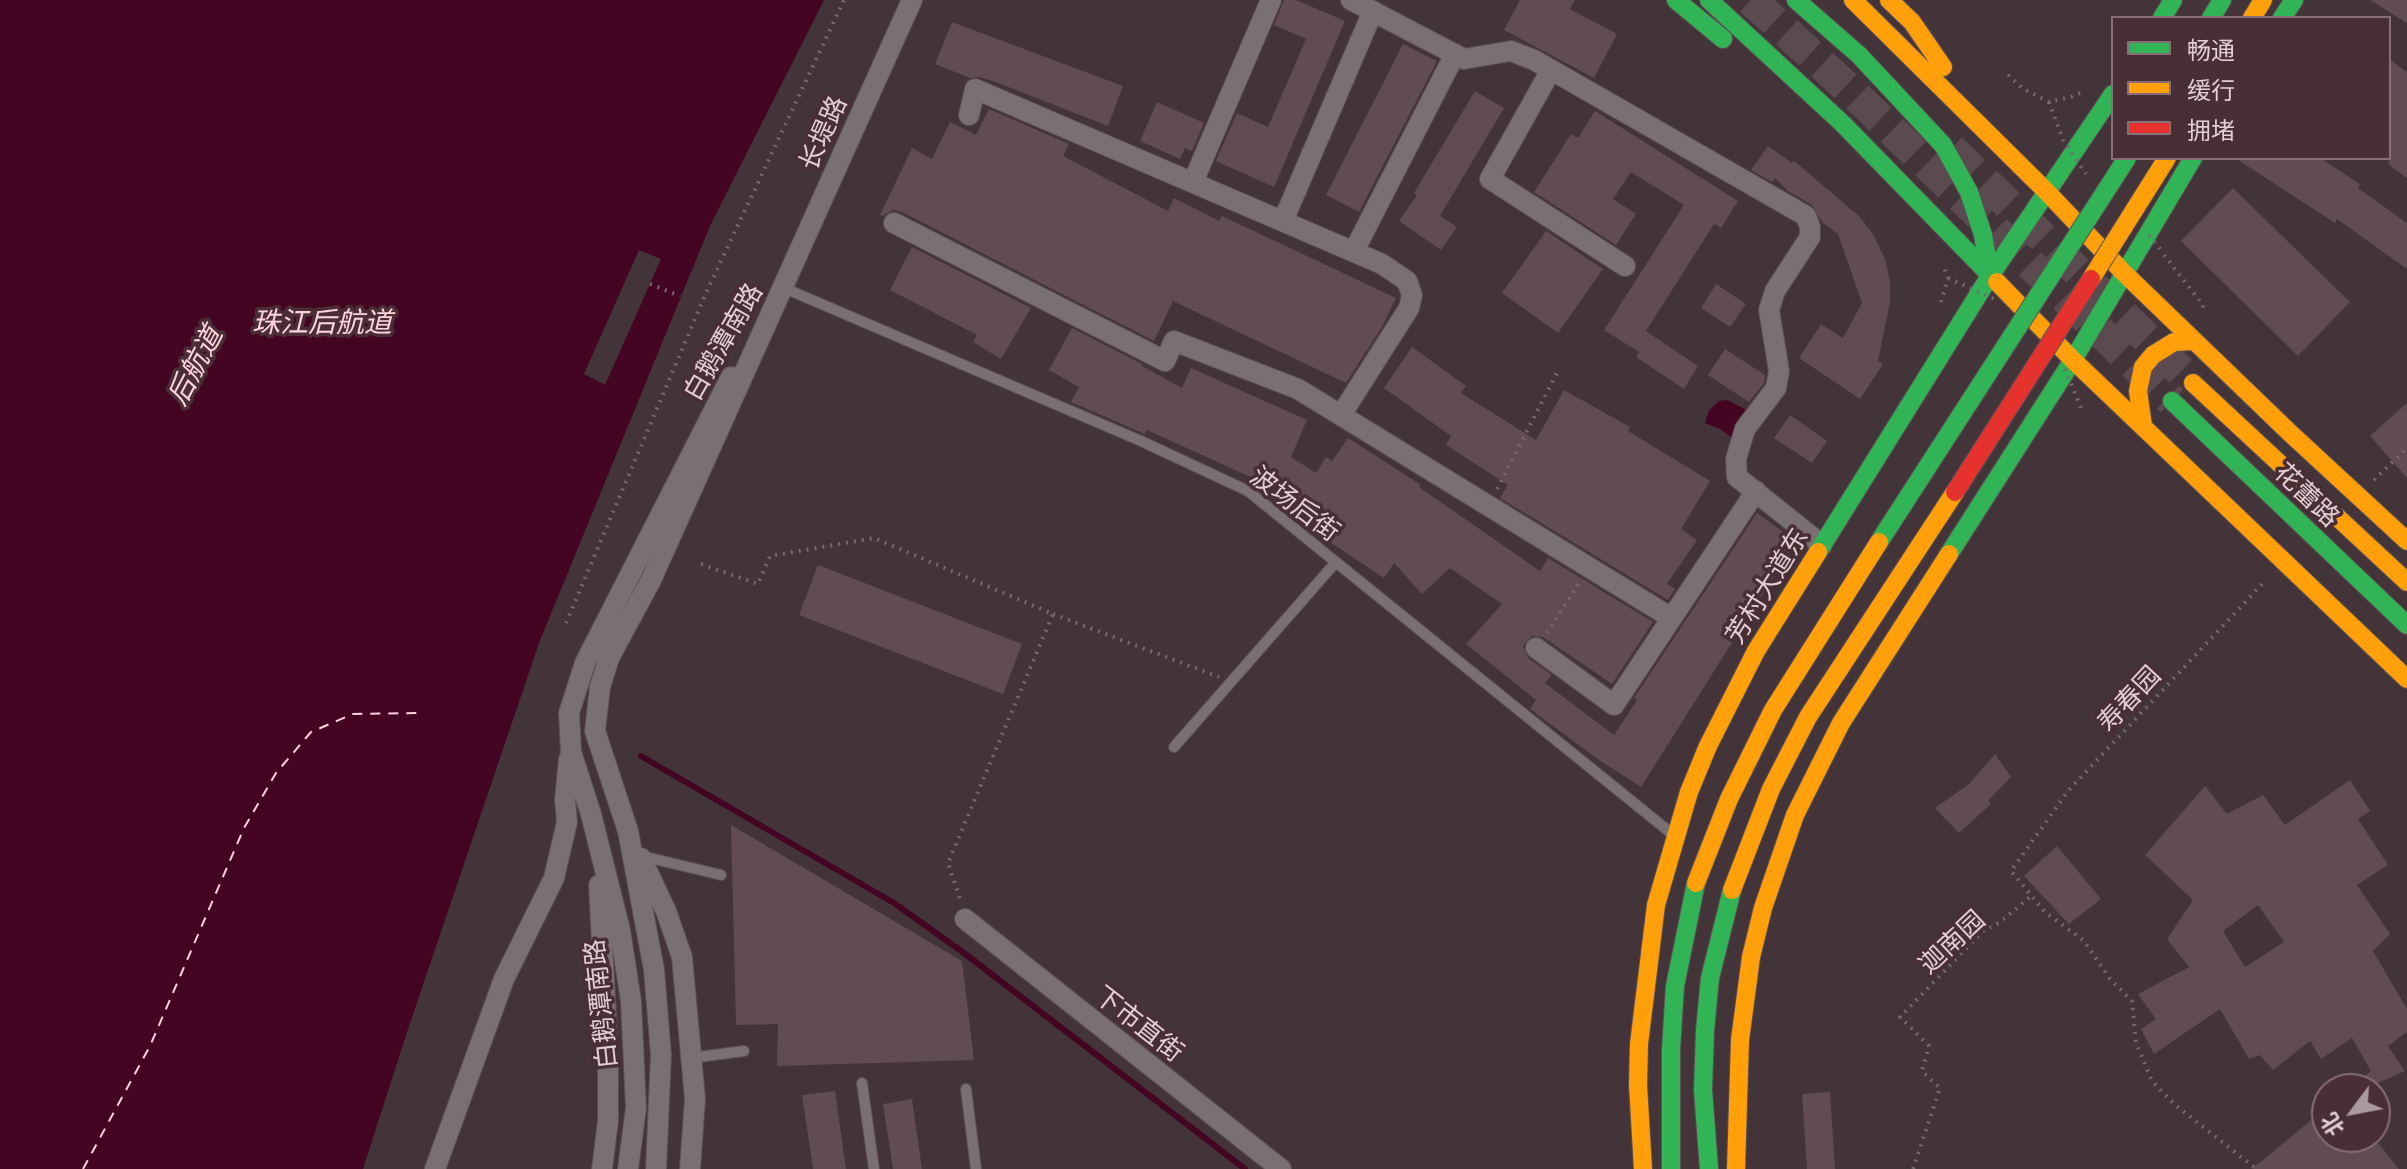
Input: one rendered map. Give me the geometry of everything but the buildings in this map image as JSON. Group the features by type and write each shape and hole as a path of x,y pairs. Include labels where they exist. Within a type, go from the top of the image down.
{"main road":[{"path":"1676,0 1832,135 1972,270 1990,276"},
{"path":"1709,0 1843,124 2073,360 2407,679"},
{"path":"1796,0 1859,55 1943,145 1969,192 1983,235 1990,276"},
{"path":"1853,0 2047,192 2124,273 2198,332 2358,496 2407,541"},
{"path":"1889,0 1912,22 1985,130"},
{"name":"芳村大道东","path":"1643,1169 1638,1085 1643,1000 1656,905 1689,792 1708,746 1756,651 1990,276 2111,97"},
{"path":"1671,1169 1670,1064 1675,986 1696,883 1751,752 1793,677 2126,160"},
{"path":"1709,1169 1703,1090 1710,978 1732,890 1771,789 1808,717 2004,417 2166,160"},
{"path":"1736,1169 1740,1040 1751,957 1763,908 1795,815 1841,723 2073,360 2192,160"},
{"path":"2143,426 2138,391 2143,367 2153,355 2198,332"},
{"name":"花蕾路","path":"2193,383 2407,582"},
{"name":"花蕾路","path":"2172,401 2407,625"}],"street":[{"name":"长堤路","path":"784,288 912,0"},
{"path":"1193,182 1271,0"},
{"path":"1351,0 1464,59 1511,51 1551,70 1806,216 1810,237 1775,291 1769,310 1779,371 1776,388 1745,429 1736,459 1737,477 1822,545"},
{"path":"1283,221 1373,11"},
{"path":"1354,251 1455,54"},
{"path":"1551,70 1490,179 1625,266"},
{"path":"969,115 975,89 1354,251 1382,264 1407,281 1412,295 1409,308 1341,415"},
{"path":"894,223 1165,361 1174,341 1298,389 1670,617"},
{"name":"白鹅潭南路","path":"628,1169 636,1108 631,1001 620,930 571,742 569,713 585,663 724,388 784,288"},
{"name":"白鹅潭南路","path":"656,1169 661,1055 654,970 628,831 595,731 600,687 609,658 651,580 784,288"},
{"path":"1536,648 1614,705 1756,491"},
{"path":"435,1169 504,979 554,878 567,822 565,800 571,742"},
{"path":"628,831 666,911 682,957 695,1099 690,1169"},
{"path":"597,841 608,1056 608,1121 602,1169"},
{"name":"下市直街","path":"966,920 1281,1169"}],"lane":[{"name":"波场后街","path":"784,288 1141,441 1248,491 1676,837"},
{"path":"1174,747 1336,562"},
{"path":"640,856 721,875"},
{"path":"691,1058 744,1051"},
{"path":"862,1083 874,1169"},
{"path":"966,1089 976,1169"}],"path":[{"path":"566,623 706,293 844,0"},
{"path":"2008,75 2022,88 2049,102 2071,97 2094,85"},
{"path":"2160,249 2203,305 2198,332"},
{"path":"1936,313 1948,278 1942,261"},
{"path":"650,284 680,296"},
{"path":"1488,506 1559,369"},
{"path":"2358,496 2407,448"},
{"path":"701,564 758,584 770,556 874,538 1053,614 1230,681"},
{"name":"寿春园","path":"2031,896 2011,871 2068,791 2284,561"},
{"path":"1536,648 1589,568"},
{"path":"966,920 948,863 1053,614"},
{"path":"2031,896 2045,912 2084,941 2110,979 2132,1001 2136,1043 2152,1081 2174,1104 2254,1167"},
{"name":"迦南园","path":"1913,1169 1940,1088 1922,1071 1929,1046 1900,1017 1984,930 1999,923 2031,896"}],"water":[{"name":"珠江后航道","path":"0,0 824,0 710,226 539,643 363,1169 0,1169"},
{"path":"1727,400 1747,410 1745,417 1739,418 1735,435 1731,437 1705,423 1709,410 1719,401"}],"pier":[{"path":"639,250 661,259 605,385 584,374"}],"waterway":[{"path":"641,756 894,903 964,953 1245,1169"}],"ferry route":[{"path":"83,1169 150,1046 244,828 276,773 311,732 353,714 420,713"}],"tunnel":[{"path":"1751,0 1850,90 2172,401"},
{"path":"1951,149 2193,383"}],"traffic: fast":[{"path":"1676,0 1723,39"},
{"path":"1709,0 1843,124 1997,282"},
{"path":"1796,0 1859,55 1943,145 1969,192 1983,235 1990,276"},
{"path":"2163,16 2173,0"},
{"path":"2212,16 2222,0"},
{"path":"2283,16 2294,0"},
{"path":"1818,552 1990,276 2111,97"},
{"path":"1879,542 2126,160"},
{"path":"1949,554 2073,360 2192,160"},
{"path":"2172,401 2407,625"},
{"path":"1671,1169 1671,1049 1675,986 1696,883"},
{"path":"1709,1169 1703,1090 1705,1030 1710,978 1732,890"}],"traffic: slow":[{"path":"1853,0 2047,192 2124,273 2407,541"},
{"path":"1889,0 1912,22 1943,67"},
{"path":"2253,16 2263,0"},
{"path":"2091,279 2166,160"},
{"path":"1997,282 2073,360 2407,679"},
{"path":"2143,426 2138,391 2143,367 2153,355 2174,342 2194,341"},
{"path":"2193,383 2407,582"},
{"path":"1732,890 1771,789 1808,717 1955,492"},
{"path":"1696,883 1729,799 1773,710 1879,542"},
{"path":"1643,1169 1639,1044 1656,905 1689,792 1708,746 1756,651 1818,552"},
{"path":"1736,1169 1740,1040 1751,957 1763,908 1795,815 1841,723 1949,554"}],"traffic: jam":[{"path":"1955,492 2091,279"}],"water label":[{"name":"后航道","path":"195,366"}]}
